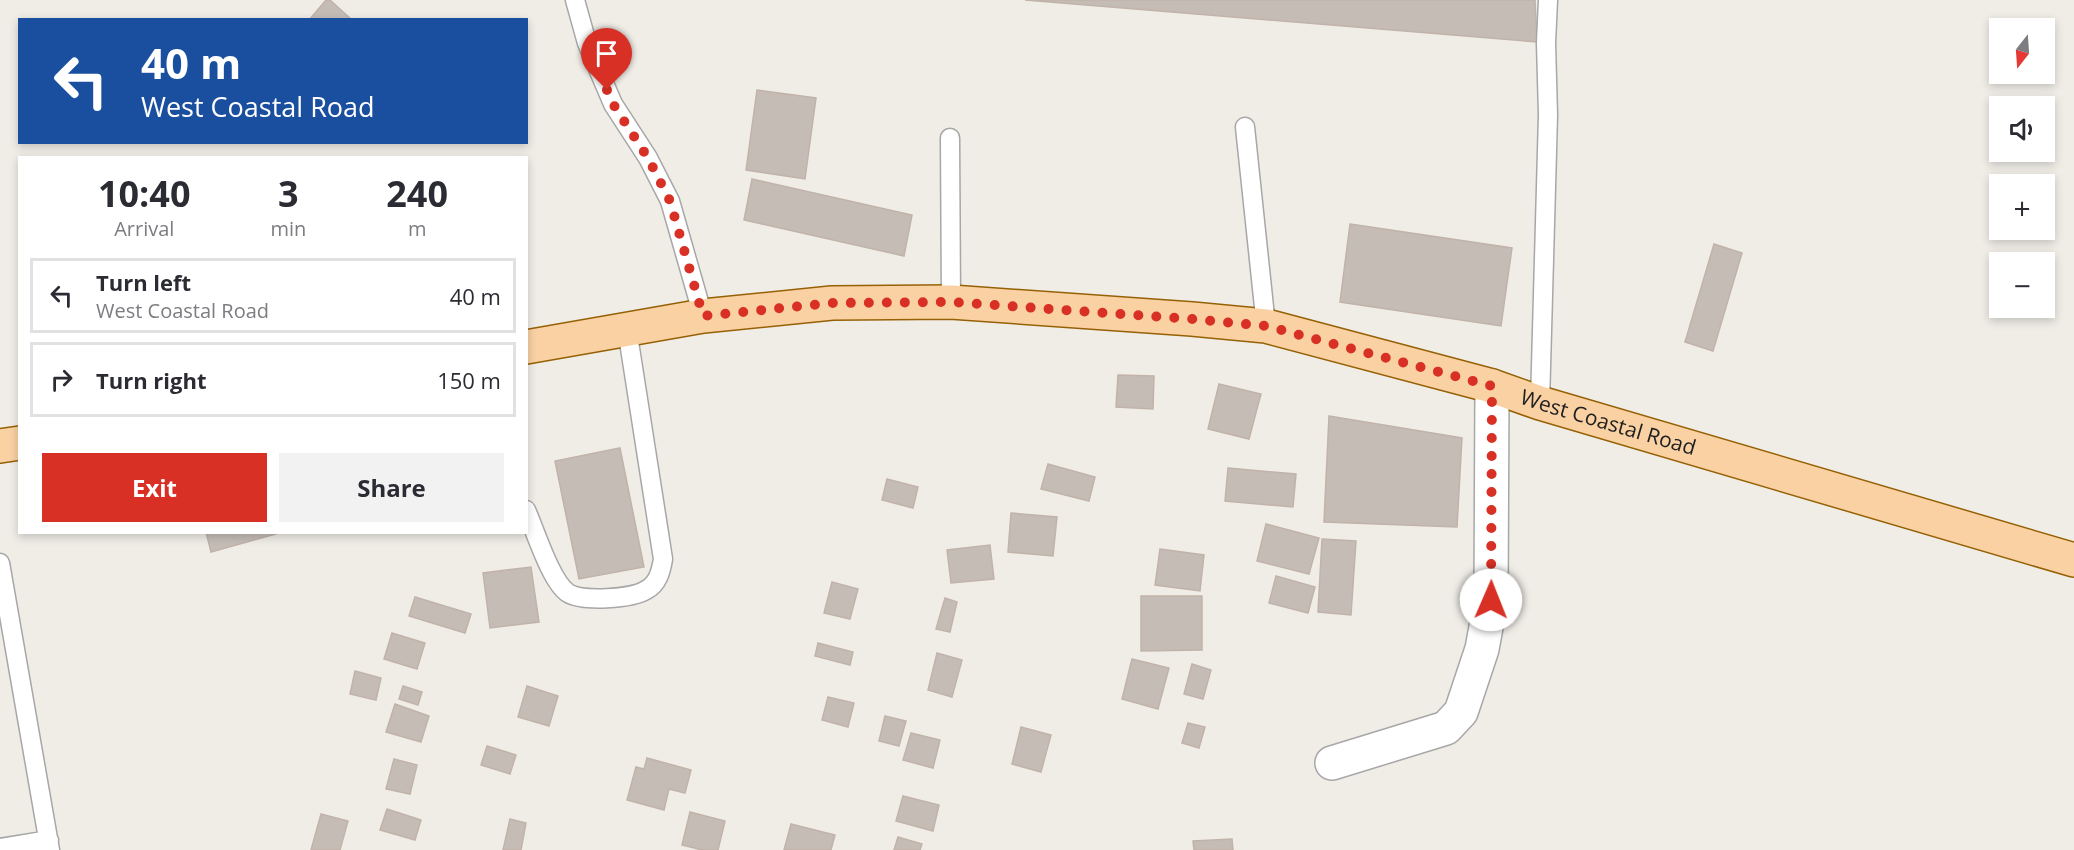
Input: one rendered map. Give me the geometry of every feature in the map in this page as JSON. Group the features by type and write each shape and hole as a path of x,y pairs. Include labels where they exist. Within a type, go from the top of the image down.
{"main road":[{"name":"West Coastal Road","path":"528,347 703,316 832,303 951,302 1266,326 1492,386 1540,403 2074,560"},
{"path":"0,446 18,442"}],"street":[{"path":"1332,763 1446,728 1461,712 1482,649 1491,600 1492,386"}],"lane":[{"path":"575,0 587,43 613,104 648,158 670,201 703,316"},
{"path":"1540,403 1548,115 1546,43 1548,0"},
{"path":"1245,127 1266,326"},
{"path":"950,138 951,302"},
{"path":"528,515 556,580 569,593 586,597 624,598 647,590 660,576 663,559 627,329"},
{"path":"0,563 49,845 0,848"}],"building":[{"path":"326,0 330,0 350,18 311,18"},
{"path":"1025,0 1535,0 1537,42"},
{"path":"757,90 816,98 805,179 746,170"},
{"path":"752,179 912,215 904,256 744,220"},
{"path":"1350,224 1512,248 1501,326 1340,302"},
{"path":"1714,244 1742,253 1713,351 1685,342"},
{"path":"1118,375 1154,376 1153,409 1116,407"},
{"path":"1219,384 1261,394 1249,439 1208,429"},
{"path":"1329,416 1462,438 1457,527 1324,522"},
{"path":"620,448 644,567 579,579 555,461"},
{"path":"1048,464 1095,477 1089,501 1041,489"},
{"path":"1228,468 1296,474 1293,507 1225,501"},
{"path":"887,479 918,487 913,508 882,500"},
{"path":"1011,513 1057,517 1053,556 1008,552"},
{"path":"1266,524 1319,538 1309,574 1257,561"},
{"path":"206,534 276,534 211,552"},
{"path":"1322,539 1356,541 1351,615 1318,612"},
{"path":"990,545 994,579 951,583 947,550"},
{"path":"1160,549 1204,555 1200,591 1155,585"},
{"path":"531,567 539,622 490,628 483,573"},
{"path":"1276,576 1315,587 1308,613 1269,603"},
{"path":"832,582 858,589 850,619 824,613"},
{"path":"1141,596 1202,596 1202,650 1141,651"},
{"path":"415,597 471,614 465,633 409,616"},
{"path":"945,598 957,602 950,632 936,629"},
{"path":"392,633 425,643 417,669 384,659"},
{"path":"818,643 853,652 850,665 815,656"},
{"path":"937,653 962,660 952,697 928,690"},
{"path":"1132,659 1169,668 1158,709 1122,699"},
{"path":"1192,664 1211,670 1203,699 1184,694"},
{"path":"355,671 381,678 376,700 350,694"},
{"path":"403,686 422,692 418,705 399,699"},
{"path":"527,686 558,696 549,726 518,717"},
{"path":"828,697 854,703 848,727 822,720"},
{"path":"395,704 429,716 421,742 386,732"},
{"path":"885,716 906,721 899,746 879,741"},
{"path":"1188,723 1205,727 1199,748 1182,743"},
{"path":"1021,727 1051,735 1041,772 1012,764"},
{"path":"911,733 940,740 933,768 903,760"},
{"path":"487,746 516,755 510,774 481,765"},
{"path":"647,758 691,770 685,793 669,789 664,810 627,800 636,767 644,769"},
{"path":"394,759 417,765 410,794 386,789"},
{"path":"903,796 939,805 933,831 896,821"},
{"path":"387,809 421,820 415,840 380,830"},
{"path":"690,812 725,821 718,850 702,850 682,845"},
{"path":"321,814 348,821 340,850 311,850"},
{"path":"510,819 526,823 521,850 503,850"},
{"path":"791,824 835,835 831,850 784,850"},
{"path":"898,837 922,844 920,850 894,850"},
{"path":"1232,839 1233,850 1194,850 1193,841"}],"route":[{"path":"607,90 613,104 648,158 670,201 703,316 832,303 951,302 1192,319 1266,326 1492,386 1491,600"}]}
